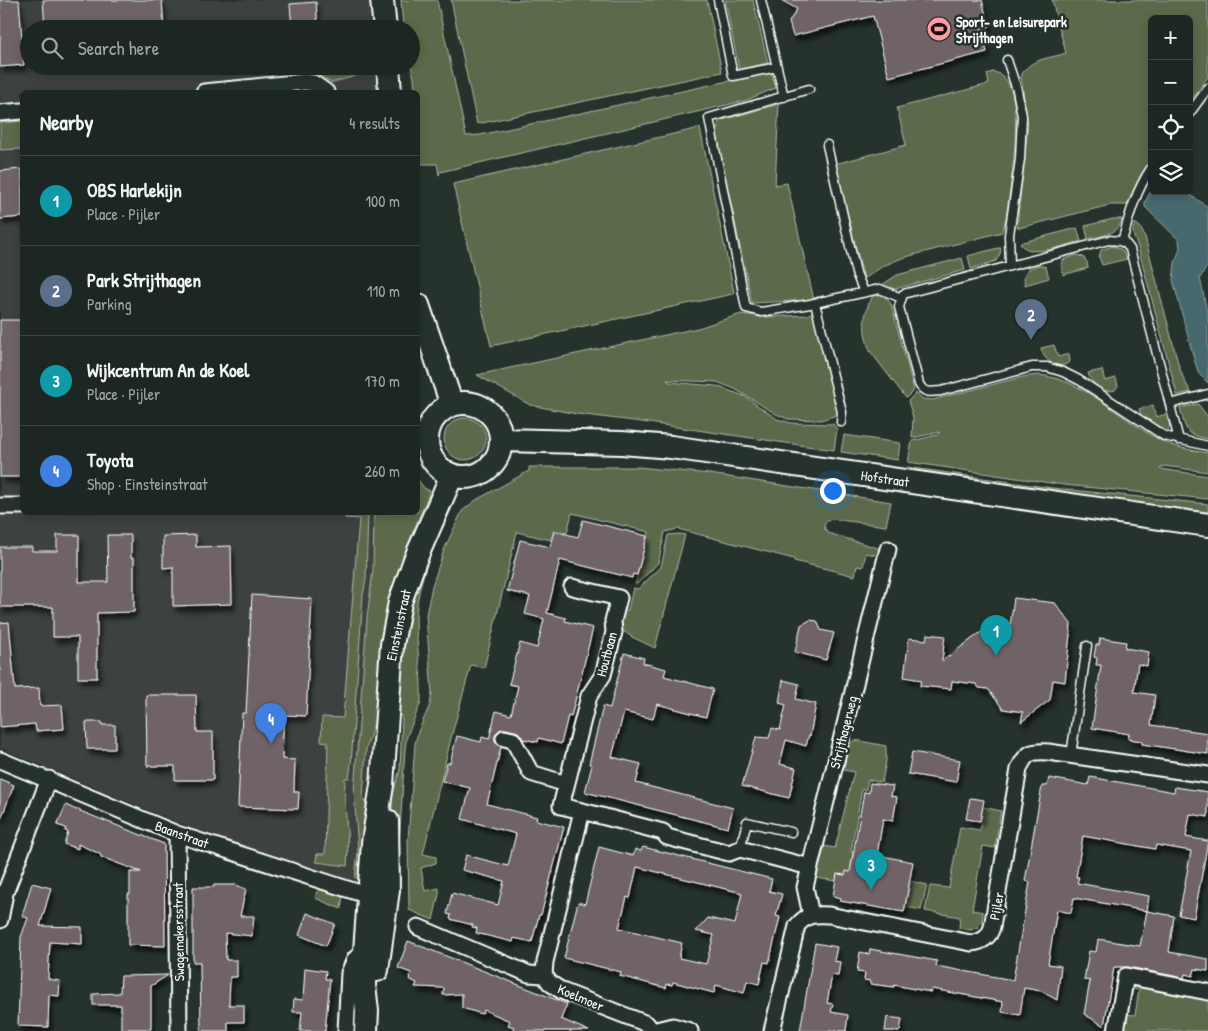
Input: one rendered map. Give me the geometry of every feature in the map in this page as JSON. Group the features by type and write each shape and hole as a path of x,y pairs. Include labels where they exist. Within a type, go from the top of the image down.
{"main road":[{"path":"382,0 384,20"},
{"path":"389,75 390,90"},
{"path":"420,311 452,405"},
{"path":"462,403 481,407 496,421 500,430 501,440 500,450 490,467 481,473 462,477 452,475 441,468 433,459 423,441 434,420 445,409 462,403"},
{"name":"Hofstraat","path":"501,440 622,443 671,447 1208,525"},
{"name":"Einsteinstraat","path":"366,1021 365,952 376,821 382,785 392,645 400,602 415,560 452,475"},
{"name":"Einsteinstraat","path":"366,1021 381,950 388,890 387,809 382,785"}],"street":[{"path":"224,90 305,82 313,83 323,90"},
{"path":"0,114 20,111"},
{"path":"0,506 20,506"},
{"name":"Strijthagerweg","path":"810,915 805,887 888,549"},
{"name":"Houtbaan","path":"572,587 619,598 613,621 614,632 603,675 589,696 561,806 663,832 667,837 729,853 740,849 810,867"},
{"path":"504,738 513,740 531,773 566,784"},
{"name":"Pijler","path":"810,915 829,915 979,942 985,939 992,927 1019,769 1024,758 1029,753 1036,751 1071,755 1208,775"},
{"name":"Baanstraat","path":"0,760 177,834 369,896"},
{"path":"1,911 5,893 48,780"},
{"path":"544,975 582,811"},
{"name":"Swagemakersstraat","path":"177,834 179,1031"},
{"path":"772,1031 797,926 802,919 810,915"},
{"name":"Koelmoer","path":"418,928 529,974 544,975 555,987 647,1024 652,1031 673,1026 690,1031"},
{"path":"346,1031 349,973 355,959 365,952"},
{"path":"1116,1031 1126,976 1208,992"}],"lane":[{"path":"718,0 733,76 777,67"},
{"path":"761,0 784,96"},
{"path":"1007,60 1017,90 1022,116 1020,159 1009,235 1010,264"},
{"path":"1193,109 1208,88"},
{"path":"809,89 709,118 746,308 760,312 815,303 880,289 901,298"},
{"path":"827,145 856,274 864,292"},
{"path":"1122,242 1133,204 1148,173"},
{"path":"1179,440 1130,249 1122,242 1109,240 1010,264 908,291 903,294 899,307 919,384 926,391 941,391 1032,368 1047,368 1063,372 1079,380 1164,436 1179,440 1208,446"},
{"path":"815,303 842,412 841,422"},
{"path":"1170,404 1208,394"},
{"path":"1071,755 1087,646"},
{"path":"740,849 748,822 791,832"}],"shaded area":[{"path":"0,0 372,0 373,20 20,20 20,75 378,75 379,90 20,90 20,515 413,515 390,587 364,885 207,835 0,748"}],"green space":[{"path":"401,0 437,0 466,136 480,135 765,73 771,73 776,88 744,101 440,172 439,175 437,164 420,164 420,90 415,90 413,75 420,75 420,20 402,20"},
{"path":"451,0 707,0 722,72 477,124"},
{"path":"725,0 753,0 768,63 739,69"},
{"path":"1052,0 1208,0 1208,77 1193,98 1193,15 1148,15 1148,164 1127,205 1110,205 1019,228 1017,226 1028,125 1021,77 1024,71 1034,63 1066,53"},
{"path":"993,72 1005,78 1012,93 1015,113 1013,161 1006,218 1002,232 902,258 883,266 864,279 835,164 906,145 897,108 989,84 987,74"},
{"path":"316,75 357,75 332,83"},
{"path":"779,104 775,185 787,183 814,300 752,303 716,133 719,121"},
{"path":"20,121 20,149 0,150 0,123"},
{"path":"700,128 733,294 491,346 453,184"},
{"path":"1113,219 1122,219 1114,231 1088,239 1085,226"},
{"path":"1135,223 1140,227 1145,237 1178,363 1191,392 1177,395 1134,235"},
{"path":"1077,228 1081,241 1058,248 1041,251 1026,248 1020,244 1023,242"},
{"path":"1113,246 1122,250 1127,259 1102,265 1099,257 1101,250"},
{"path":"1001,248 996,261 971,269 968,256"},
{"path":"1076,255 1083,257 1087,262 1088,268 1063,275 1061,264 1063,260"},
{"path":"962,258 965,270 895,289 882,285 897,275"},
{"path":"1039,265 1046,267 1049,278 1025,285 1024,277 1026,271"},
{"path":"875,293 884,295 891,304 914,390 906,398 870,351 867,344 866,314"},
{"path":"814,311 840,414 821,420 788,419 776,414 735,389 717,382 667,380 669,382 716,386 744,396 777,419 791,423 833,424 837,429 834,450 577,414 530,405 477,375 698,328 741,314 766,317 807,315"},
{"path":"1054,345 1058,357 1069,354 1070,361 1066,364 1057,365 1048,361 1041,348"},
{"path":"1102,370 1105,381 1116,378 1118,386 1115,390 1107,391 1098,387 1092,381 1088,373"},
{"path":"1038,375 1054,378 1085,391 1168,444 1208,453 1208,472 1164,466 1160,469 1208,476 1208,499 1064,485 908,462 912,441 937,435 940,432 912,438 913,417 908,401 916,393 923,399 932,400 1022,377"},
{"path":"1198,404 1208,417 1208,439 1190,433 1185,426 1180,408"},
{"path":"1153,405 1156,417 1167,414 1170,427 1168,431 1163,432 1142,418 1139,409"},
{"path":"465,418 480,424 486,439 480,454 465,460 450,454 444,439 450,424"},
{"path":"844,435 900,443 898,460 841,452"},
{"path":"529,467 638,467 710,474 891,502 886,526 832,519 827,521 825,525 828,533 881,549 884,557 866,553 863,567 857,566 855,576 678,529 665,532 658,563 635,584 649,532 572,513 567,533 554,530 551,540 517,532 484,668 471,665 423,854 436,857 436,863 421,868 425,891 439,888 433,920 409,910 408,840 415,744 418,732 430,705 432,693 426,615 432,586 444,550 462,511 476,500 529,471"},
{"path":"907,467 1052,488 1208,504 1208,512 907,472"},
{"path":"420,483 424,488 430,491 403,557 393,589 382,638 375,720 366,749 363,798 370,814 360,876 355,878 358,851 354,791 367,618 373,570 374,515 420,515"},
{"path":"453,501 454,503 424,574 417,605 416,630 421,678 421,702 407,736 405,749 399,846 400,881 397,883 393,882 392,797 400,769 402,719 397,706 400,664 414,594"},
{"path":"345,515 368,515 366,579 363,595 351,764 349,778 345,778 347,866 316,862 317,854 325,854 328,742 321,741 322,717 343,718 359,519 345,518"},
{"path":"668,535 685,535 655,648 632,637 619,628 624,610 628,610 633,588 638,589 661,567"},
{"path":"855,740 886,746 886,761 882,782 868,780 866,790 862,789 851,852 853,852 850,872 845,875 837,874 836,881 816,878 824,846 835,848 854,772 843,770 849,744"},
{"path":"984,807 1001,811 995,848 983,846 972,910 983,912 982,921 978,927 971,930 959,928 960,917 925,911 930,886 949,888 960,827 980,830"},
{"path":"911,881 927,885 921,910 905,907"},
{"path":"318,888 343,895 341,909 315,898"},
{"path":"1129,981 1208,995 1208,1031 1120,1031 1124,1014 1135,1015 1139,990 1128,988"}],"water":[{"path":"1149,195 1190,195 1208,207 1208,265 1200,278 1208,316 1208,383 1199,374 1173,280 1175,263 1180,248 1179,240 1145,207"}],"building":[{"path":"0,0 19,0 20,65 0,67"},
{"path":"43,0 162,0 163,20 44,20"},
{"path":"781,0 982,0 989,27 981,29 987,52 889,77 873,16 793,36 789,22 797,9"},
{"path":"316,2 317,20 291,20 290,4"},
{"path":"20,169 20,217 0,219 0,171"},
{"path":"0,320 20,320 20,477 0,477"},
{"path":"583,520 647,536 637,575 633,574 632,578 560,560 547,613 566,618 565,621 593,628 571,717 568,716 561,744 539,738 538,742 523,739 518,732 506,729 501,729 495,736 495,741 501,747 487,804 537,817 536,820 564,827 532,942 514,938 513,942 476,933 477,928 472,927 473,925 450,919 451,915 447,914 452,893 498,905 504,881 462,870 466,855 508,866 516,834 462,819 470,788 442,781 447,763 450,763 457,736 481,742 482,737 489,739 496,711 511,715 518,686 509,684 520,643 537,648 544,619 525,614 530,596 507,591 520,540 550,547 554,531 578,537"},
{"path":"57,535 79,535 79,582 108,582 107,535 131,535 131,558 134,558 134,612 97,613 97,678 78,678 78,637 53,637 53,607 0,607 0,547 32,547 32,551 57,551"},
{"path":"196,535 196,547 231,546 232,604 173,606 173,567 163,568 163,536"},
{"path":"252,595 312,599 306,716 284,715 282,759 295,760 294,792 299,792 298,809 238,807 242,713 246,713"},
{"path":"1014,598 1055,603 1071,624 1065,682 1053,680 1050,700 1021,722 1023,712 1003,709 988,689 979,688 976,684 952,681 951,689 920,686 921,680 904,677 909,638 926,640 927,634 945,636 942,661 984,630 1009,633"},
{"path":"810,620 817,621 821,630 834,633 826,660 795,652 801,625"},
{"path":"9,622 15,689 39,688 40,706 62,705 64,729 36,731 35,724 0,727 0,623"},
{"path":"1100,638 1126,642 1125,648 1149,652 1147,666 1138,664 1134,692 1155,695 1151,725 1208,733 1208,754 1142,744 1142,741 1128,739 1129,734 1092,728 1101,665 1096,665 1097,658 1094,657 1096,645 1099,645"},
{"path":"624,653 644,658 643,663 666,669 664,676 713,689 706,717 657,704 653,719 624,712 612,757 641,764 636,783 733,808 728,828 585,792 592,765 589,764 603,706 610,708"},
{"path":"783,680 799,684 796,699 816,704 810,736 806,746 786,740 780,764 796,768 789,798 742,786 756,737 769,738 772,728 780,730 786,705 779,703"},
{"path":"146,695 196,695 197,732 213,732 213,780 175,780 175,766 147,766"},
{"path":"86,722 102,722 102,725 115,725 115,749 87,749"},
{"path":"912,752 960,760 956,782 908,774"},
{"path":"1090,777 1174,792 1175,787 1208,792 1208,817 1190,814 1186,837 1208,841 1194,918 1179,915 1191,851 1156,845 1155,849 1083,836 1076,877 1079,877 1077,883 1149,896 1147,911 1074,898 1071,913 1057,910 1048,964 1061,966 1057,1000 1041,991 1024,988 1020,1015 1002,1012 1003,1002 932,989 931,992 894,985 894,987 870,984 870,981 864,980 865,973 857,972 860,952 869,954 870,949 937,961 936,966 1013,980 1030,882 1025,881 1042,786 1047,786 1049,778 1088,785"},
{"path":"0,779 14,785 1,819 0,819"},
{"path":"870,783 893,786 891,796 897,797 893,821 883,819 877,855 913,862 904,912 840,901 841,898 833,896 837,874 845,875 846,871 850,872 864,792 869,793"},
{"path":"970,798 984,800 980,821 966,819"},
{"path":"66,805 164,844 165,946 128,945 130,872 141,872 101,857 100,854 78,844 78,849 64,844 68,832 65,831 66,828 57,825"},
{"path":"599,847 633,856 635,849 641,851 643,847 772,879 769,891 782,894 776,916 780,917 769,963 764,962 759,984 747,981 744,993 716,985 714,993 673,982 672,985 667,984 666,988 620,976 621,972 564,958 578,902 585,904","holes":["637,867 742,893 735,924 708,918 696,931 714,935 706,964 679,958 682,943 619,928 627,897 630,898"]},
{"path":"32,883 51,888 40,926 82,927 82,944 50,942 48,979 60,981 59,996 49,995 48,1027 18,1026 21,937 28,918 22,916"},
{"path":"214,885 236,885 246,889 240,916 254,916 252,936 225,933 226,960 237,960 237,977 230,977 229,1005 244,1005 244,1022 228,1022 228,1031 201,1031 200,962 193,962 193,887 214,887"},
{"path":"1147,911 1174,916 1169,952 1208,959 1208,971 1195,969 1193,976 1185,974 1184,978 1128,967 1114,967 1104,1026 1084,1014 1090,981 1084,980 1089,951 1096,952 1098,939 1140,946"},
{"path":"307,913 335,924 326,946 299,935"},
{"path":"408,941 567,1004 561,1019 589,1031 512,1031 514,1027 508,1025 510,1021 484,1010 482,1014 462,1008 462,994 443,995 444,988 415,987 417,983 409,979 411,973 398,968"},
{"path":"815,943 837,947 834,961 840,962 838,976 832,975 827,1003 833,1004 831,1012 848,1015 846,1031 800,1031"},
{"path":"305,968 326,971 325,979 330,979 325,1031 300,1031 302,1012 293,1012 294,999 303,1000"},
{"path":"168,975 151,986 151,1029 121,1029 121,1005 93,1005 93,994 120,993 121,976"},
{"path":"887,1017 902,1019 900,1031 885,1031"}],"place":[{"name":"Sport- en Leisurepark Strijthagen","path":"939,29"},
{"name":"Park Strijthagen","path":"1031,340"},
{"name":"OBS Harlekijn","path":"996,656"},
{"name":"Toyota","path":"271,744"},
{"name":"Wijkcentrum An de Koel","path":"871,890"}]}
